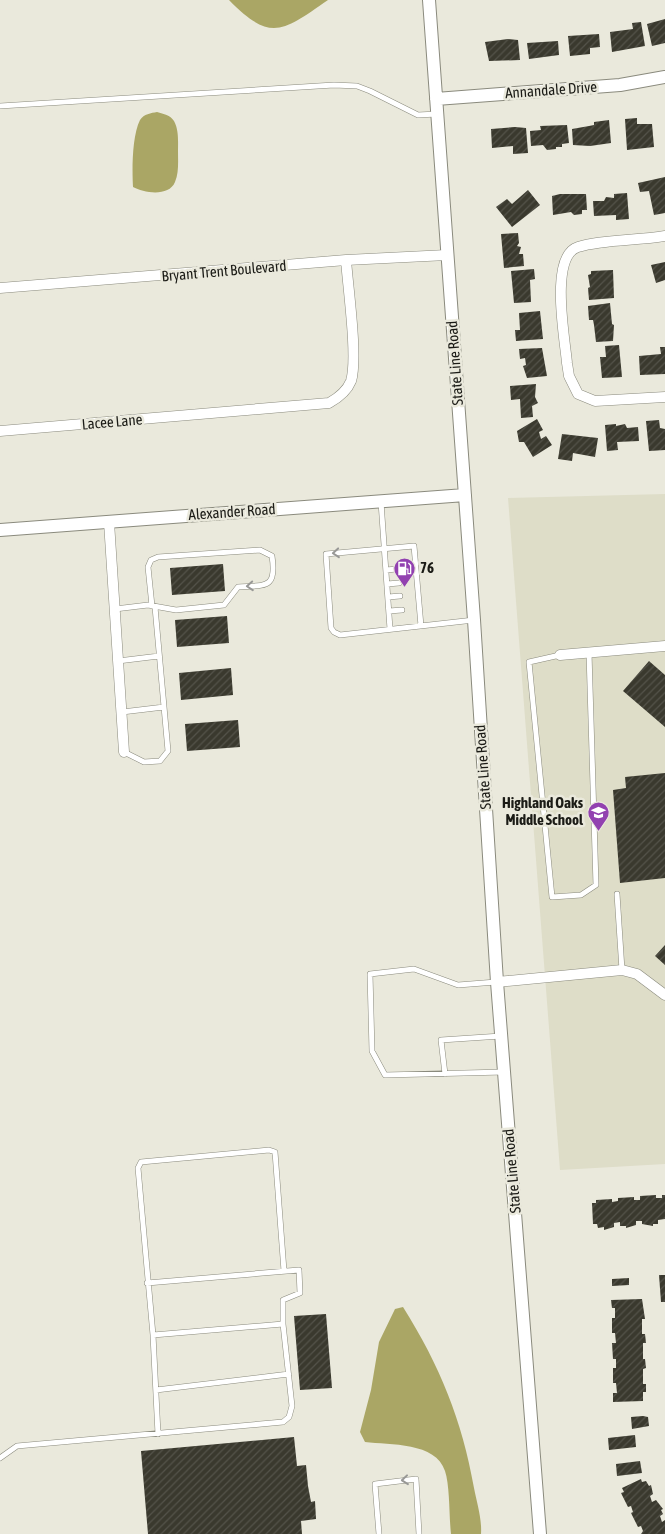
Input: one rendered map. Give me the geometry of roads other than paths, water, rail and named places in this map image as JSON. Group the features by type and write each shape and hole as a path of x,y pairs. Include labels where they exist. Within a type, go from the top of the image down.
{"street":[{"name":"State Line Road","path":"429,0 474,620 497,982 540,1534"},
{"name":"Annandale Drive","path":"436,99 611,86 665,77"},
{"path":"665,236 578,247 569,253 561,273 569,376 578,394 586,399 595,401 665,397"},
{"name":"Bryant Trent Boulevard","path":"0,288 346,260 448,255"},
{"name":"Lacee Lane","path":"0,431 329,403 340,396 349,386 354,366 346,260"},
{"name":"Alexander Road","path":"0,530 465,495"},
{"path":"108,522 124,752"},
{"path":"560,656 665,646"},
{"path":"497,982 622,970 637,974 665,995"}],"lane":[{"path":"0,106 334,84 357,86 418,115 438,114"},
{"path":"381,501 390,629"},
{"path":"421,626 417,608 414,546 326,554 331,628 334,632 340,634 421,626 474,620"},
{"path":"114,609 153,606 176,610 224,605 238,587 267,585 272,582 274,571 272,556 260,550 158,556 151,560 148,567 153,606 159,656 164,707 166,756 160,761 144,762 124,752"},
{"path":"410,568 416,567"},
{"path":"386,570 397,569"},
{"path":"387,584 399,583"},
{"path":"388,597 400,596"},
{"path":"389,611 402,610"},
{"path":"560,656 529,662 552,897 581,894 596,884 589,653"},
{"path":"118,661 159,656"},
{"path":"122,712 164,707"},
{"path":"617,894 622,970"},
{"path":"497,982 458,985 414,969 370,974 372,1051 385,1075 504,1072"},
{"path":"446,1074 441,1040 501,1036"},
{"path":"158,1434 153,1335 138,1168 141,1162 269,1150 275,1152 284,1271"},
{"path":"0,1458 17,1446 283,1422 289,1416 292,1406 283,1324 283,1300 300,1293 299,1270 147,1283"},
{"path":"153,1335 283,1324"},
{"path":"156,1390 289,1374"},
{"path":"380,1534 375,1484 416,1479 418,1534"}],"place":[{"name":"76","path":"404,587"},
{"name":"Highland Oaks Middle School","path":"599,831"}]}
